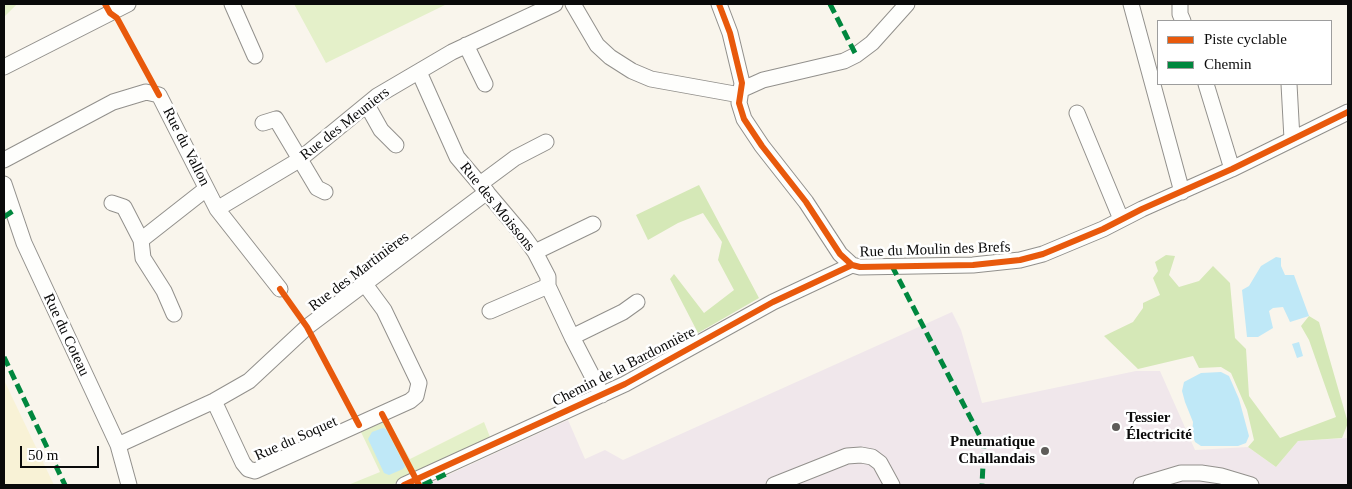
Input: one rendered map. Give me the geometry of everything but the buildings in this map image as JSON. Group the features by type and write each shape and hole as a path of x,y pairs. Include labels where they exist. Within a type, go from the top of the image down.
{"street":[{"path":"4,67 128,4"},
{"path":"232,4 255,56"},
{"name":"Rue des Meuniers","path":"217,209 299,160 377,96 466,45 555,4"},
{"path":"573,4 597,45 632,71 651,79 742,92 763,80 844,61 854,56 872,43 907,4"},
{"name":"Rue du Moulin des Brefs","path":"719,4 730,33 742,92 740,108 752,131 806,202 840,254 852,265 973,265 1020,260 1064,247 1232,169 1348,112"},
{"path":"1131,4 1182,192"},
{"path":"1180,4 1180,14 1183,20"},
{"path":"466,45 485,84"},
{"name":"Rue des Moissons","path":"419,72 457,157 535,252 548,277 548,286 602,395"},
{"path":"1206,85 1232,169"},
{"path":"1289,85 1292,138"},
{"name":"Rue du Vallon","path":"4,160 113,102 146,92 159,95 217,209 280,289"},
{"path":"367,105 381,130 396,146"},
{"path":"1077,114 1121,219"},
{"path":"263,122 276,119 317,188 325,192"},
{"name":"Rue des Martinières","path":"118,445 214,401 249,381 290,341 483,188 515,158 546,142"},
{"name":"Rue du Coteau","path":"4,184 24,243 118,445 129,485"},
{"path":"141,240 206,189"},
{"path":"112,203 124,207 141,240 143,258 164,291 174,314"},
{"path":"535,252 592,224"},
{"name":"Chemin de la Bardonnière","path":"404,485 494,442 602,395 773,302 852,265"},
{"name":"Rue du Soquet","path":"214,401 243,463 248,469 256,471 410,401 416,396 419,383 384,310 364,283"},
{"path":"490,311 548,286"},
{"path":"572,337 623,312 637,302"},
{"path":"774,485 847,456 861,455 872,457 880,463 892,485"},
{"path":"1141,485 1181,473 1201,473 1220,476 1251,485"}],"shaded area":[{"path":"952,312 961,330 982,403 1136,371 1160,371 1195,450 1248,447 1276,467 1298,441 1348,438 1348,485 426,485 568,420 585,459 605,450 623,460"},
{"path":"4,380 54,485 4,485"}],"green space":[{"path":"4,4 17,4 4,17"},
{"path":"294,4 447,4 326,63"},
{"path":"699,185 759,298 698,333 670,279 674,274 704,313 734,290 718,260 722,242 703,213 678,223 648,240 636,215"},
{"path":"1166,255 1175,256 1169,275 1179,287 1199,281 1213,266 1230,283 1235,338 1246,349 1249,396 1280,438 1336,417 1309,340 1301,326 1309,316 1319,322 1348,423 1342,438 1298,441 1276,467 1248,447 1254,440 1247,410 1231,373 1221,367 1199,368 1193,356 1138,369 1104,336 1133,322 1143,308 1143,303 1160,295 1153,278 1158,271 1155,262"},
{"path":"388,420 410,459 484,422 490,437 392,485 348,485 380,472 361,432"}],"water":[{"path":"1276,257 1281,258 1281,266 1285,275 1294,275 1309,316 1290,322 1283,307 1273,308 1269,311 1273,328 1258,337 1247,337 1242,290 1249,286 1261,266"},
{"path":"1299,342 1303,356 1297,358 1292,344"},
{"path":"1221,372 1229,376 1239,399 1249,436 1246,443 1238,446 1201,446 1195,442 1192,434 1193,422 1182,391 1184,382 1201,373"},
{"path":"383,428 386,429 405,466 403,469 389,475 384,473 368,439 372,432"}],"marked path":[{"path":"830,4 856,55"},
{"path":"4,217 13,211"},
{"path":"892,266 984,444 982,485"},
{"path":"4,357 65,485"},
{"path":"423,485 450,472"}],"cycle path":[{"path":"105,4 110,13 117,18 159,95"},
{"path":"719,4 730,33 742,83 739,103 744,119 762,146 806,202 840,254 852,265 860,267 973,265 1020,260 1043,254 1103,229 1142,209 1232,169 1348,112"},
{"path":"404,485 625,384 773,302 852,265"},
{"path":"280,289 307,327 359,425"},
{"path":"382,414 419,485"}],"place":[{"name":"Tessier Électricité","path":"1116,427"},
{"name":"Pneumatique Challandais","path":"1045,451"}]}
